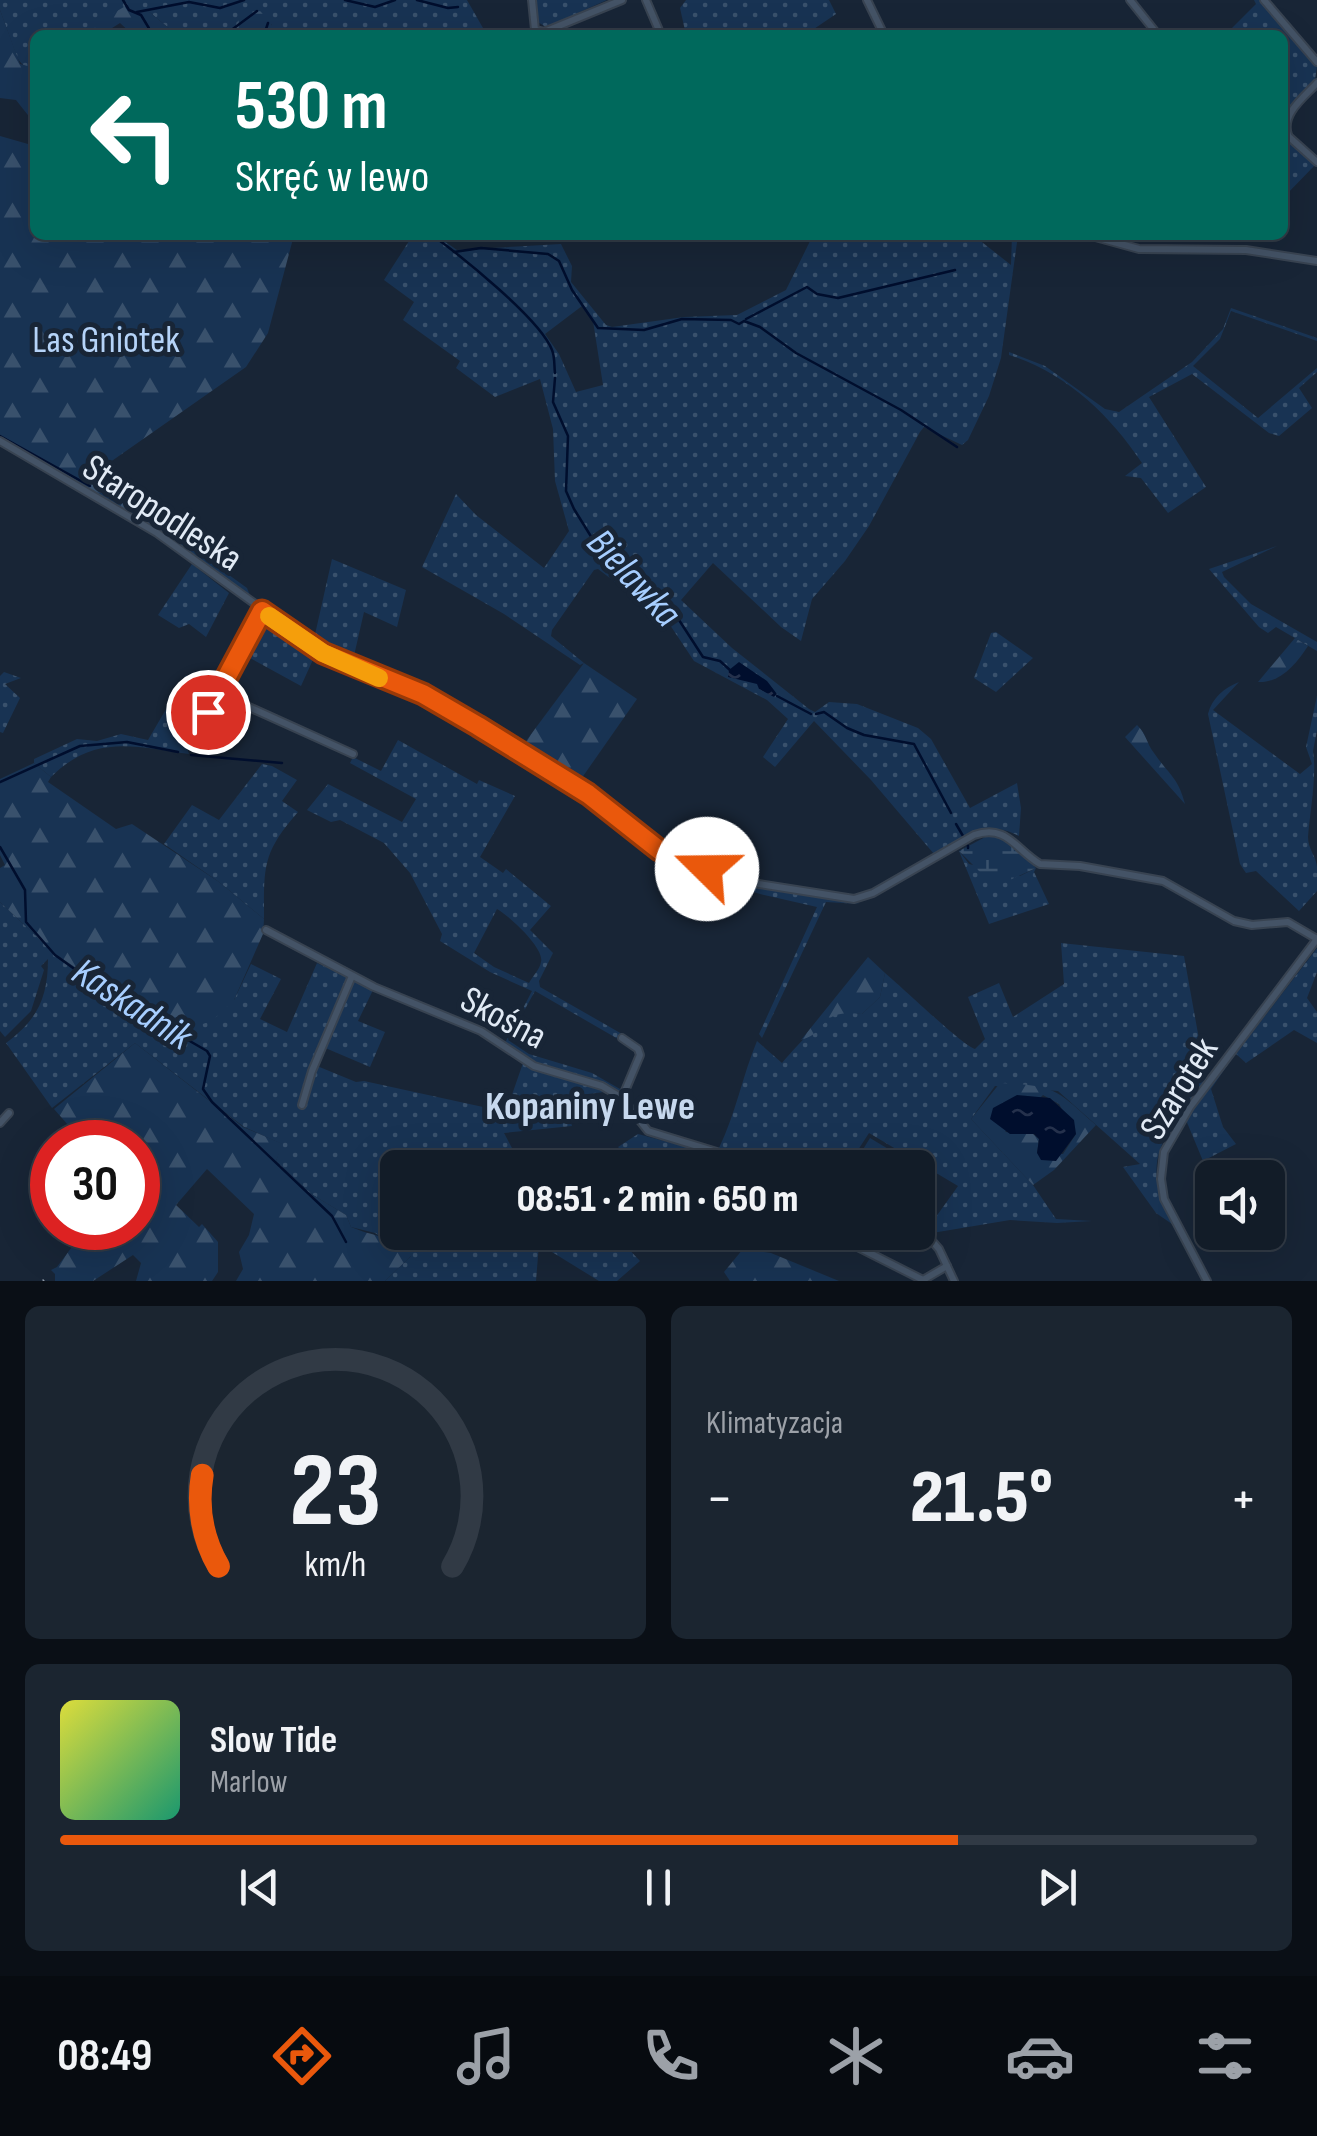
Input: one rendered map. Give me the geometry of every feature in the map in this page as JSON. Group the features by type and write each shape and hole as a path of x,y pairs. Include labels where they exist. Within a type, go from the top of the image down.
{"street":[{"path":"532,0 535,30"},
{"path":"549,30 622,0"},
{"path":"646,0 659,30"},
{"path":"867,0 882,30"},
{"path":"1130,0 1154,30"},
{"path":"1264,0 1317,62"},
{"path":"1288,117 1317,83"},
{"path":"1288,137 1317,162"},
{"path":"1106,240 1139,249 1246,250 1317,261"},
{"name":"Staropodleska","path":"0,442 158,533 323,653 423,694 506,742 588,794 659,850 682,862 759,884 854,899 873,893 974,836 993,831 1012,838 1040,864 1080,866 1163,881 1234,922 1288,922 1317,939"},
{"path":"198,732 262,611"},
{"path":"218,692 352,754"},
{"name":"Skośna","path":"266,930 352,976 482,1031 534,1066 578,1077 622,1098 648,1131 710,1150"},
{"name":"Szarotek","path":"1207,1281 1164,1199 1160,1179 1164,1152 1190,1106 1317,939"},
{"path":"302,1105 352,976"},
{"path":"622,1038 640,1055 622,1098"},
{"path":"0,1123 9,1113"},
{"path":"935,1244 954,1281"},
{"path":"864,1250 923,1280 947,1266"}],"green space":[{"path":"0,0 467,0 484,30 269,30 272,24 247,30 171,30 147,10 90,30 30,30 30,68 17,57"},
{"path":"535,0 607,0 546,27 536,21"},
{"path":"686,0 829,0 836,14 812,30 685,30 680,8"},
{"path":"1254,0 1261,0 1286,30 1230,30 1256,4"},
{"path":"129,4 147,10 171,30 128,30 120,23 109,30 85,30"},
{"path":"256,6 272,25 269,30 228,30"},
{"path":"0,10 20,64 30,67 30,118 16,100 0,98"},
{"path":"1288,32 1317,66 1315,80 1288,115"},
{"name":"Las Gniotek","path":"0,136 30,145 30,240 293,240 268,333 246,367 86,479 189,546 247,588 251,598 157,530 0,438"},
{"path":"1288,143 1316,164 1288,193"},
{"path":"410,240 443,240 457,250 561,244 572,266 571,282 606,325 612,327 684,317 737,315 786,290 811,240 979,240 1011,265 1012,240 1017,240 1001,358 989,396 968,440 962,445 924,427 869,526 812,599 801,641 713,563 681,600 732,648 809,709 815,712 829,702 857,704 918,728 931,739 970,808 1017,783 1021,808 1019,836 995,829 975,831 934,854 814,721 775,767 763,757 788,719 767,700 694,661 668,622 598,569 552,630 551,636 584,663 580,665 504,614 422,567 456,494 476,515 544,568 569,531 555,481 553,429 540,379 495,397 456,368 460,361 403,320 414,302 384,280","holes":["582,306 593,321 603,385 576,392 545,334"]},
{"path":"1231,308 1317,341 1231,311 1220,339 1193,366 1258,418 1317,368 1299,388 1312,408 1279,436 1269,433 1192,374 1149,397 1206,487 1168,513 1141,478 1125,476 1142,463 1100,412 1067,384 1009,355 1045,366 1105,409 1119,412 1192,362 1223,329"},
{"path":"1277,546 1222,572 1251,604 1317,642 1317,651 1276,627 1268,633 1259,627 1209,569"},
{"path":"332,559 406,590 397,627 364,612 353,660 314,639"},
{"path":"192,564 229,593 206,637 189,624 179,628 158,615"},
{"path":"262,615 316,653 301,686 241,653"},
{"path":"996,632 1033,658 996,692 974,678 991,633"},
{"path":"1295,638 1308,646 1298,659 1281,676 1258,682"},
{"path":"584,663 637,699 579,782 523,745"},
{"path":"4,672 21,678 5,684 20,698 3,733 0,676"},
{"path":"186,675 213,692 186,744 189,754 116,746 83,754 51,777 34,763 34,759 77,739 97,741 121,734 148,740"},
{"path":"1239,682 1213,710 1300,774 1312,764 1306,747 1317,696 1308,837 1317,867 1317,891 1299,911 1256,871 1246,873 1240,864 1208,714 1219,694"},
{"path":"1137,725 1176,782 1185,804 1125,737"},
{"path":"398,740 477,784 479,780 515,796 480,857 503,873 506,869 551,906 530,930 553,953 539,981 540,987 622,1034 618,1039 535,991 508,1040 529,1054 623,1087 620,1094 577,1074 535,1064 505,1043 532,991 490,972 440,941 442,934 410,873 384,843 340,820 331,822 307,810 328,784 402,822 416,799 350,763 353,757 381,771","holes":["497,909 525,932 541,956 529,983 474,953"]},
{"path":"34,763 51,777 48,782 116,829 132,824 219,882 264,919 263,934 234,1000 212,1021 177,1032 153,1034 97,1000 79,970 54,953 0,902 0,868 5,865 0,855 0,779"},
{"path":"262,764 297,780 282,801 298,812 267,861 264,919 164,844 192,805 219,820"},
{"path":"989,835 1008,841 1036,868 1001,884 987,879 959,851"},
{"path":"959,851 969,864 1020,876 1036,868 1034,872 1049,904 989,924"},
{"path":"675,863 781,892 860,904 826,902 762,1038 759,1034 817,907 760,894 674,866 672,871 670,866"},
{"path":"0,902 54,953 79,970 97,1000 234,1000 251,964 281,979 260,1019 287,1032 317,963 373,990 358,1021 385,1032 370,1067 323,1047 317,1066 356,1082 506,1112 523,1063 604,1092 564,1097 572,1126 504,1133 513,1150 380,1150 380,1236 351,1227 346,1215 313,1195 276,1161 282,1144 244,1127 135,1043 52,1108 6,1043 26,1026 39,1007 48,959 41,966 44,970 31,1011 5,1037 0,1031"},
{"path":"1061,943 1184,956 1206,1078 1169,1131 1157,1163 1157,1180 1172,1224 1156,1213 1123,1167 1140,1164 1058,1091 995,1086 971,1119 1033,1185 1056,1219 1092,1221 1010,1220 935,1232 935,1218 958,1186 935,1172 935,1150 898,1150 869,1133 858,1150 719,1148 757,1041 782,1063 832,1015 862,1014 880,997 885,973 975,1049 985,1039 968,997 999,983 1013,1017 1064,984"},
{"path":"1317,948 1317,972 1307,998 1317,1012 1317,1043 1294,1030 1246,1063 1236,1054"},
{"path":"868,957 885,973 880,997 862,1014 837,1015 801,1040"},
{"path":"135,1043 243,1127 283,1144 276,1161 313,1195 346,1215 351,1227 380,1237 380,1250 407,1250 412,1255 385,1281 236,1281 243,1269 239,1252 249,1235 254,1214 207,1169 176,1205 218,1242 218,1272 212,1281 136,1281 141,1263 133,1255 93,1281 55,1281 51,1270 70,1250 160,1250 160,1120 64,1120 54,1109"},
{"path":"1233,1057 1211,1089 1223,1127 1236,1144 1203,1160 1186,1120"},
{"path":"1000,1083 1054,1091 1096,1125 1054,1170 1033,1185 971,1119","holes":["1043,1095 1059,1104 1076,1134 1063,1154 1037,1153 1039,1139 1033,1134 1005,1132"]},
{"path":"638,1134 698,1150 621,1150 618,1147"},
{"path":"870,1138 890,1150 863,1150"},
{"path":"402,1250 539,1250 536,1281 385,1281 411,1256"},
{"path":"549,1250 630,1250 640,1261 617,1281 599,1281"},
{"path":"742,1250 750,1250 771,1253 839,1281 730,1281 724,1272"}],"water":[{"path":"739,662 767,681 777,694 774,697 757,684 728,677 729,670"},
{"path":"1017,1095 1050,1098 1074,1120 1076,1134 1056,1161 1041,1160 1037,1153 1039,1139 1034,1134 1010,1134 990,1119 993,1108"}],"waterway":[{"name":"Bielawka","path":"123,0 129,10 141,15 150,30"},
{"path":"137,12 189,2 220,8 244,0"},
{"path":"345,0 375,7 395,0"},
{"path":"417,0 458,7"},
{"path":"231,30 257,11"},
{"path":"266,30 268,23"},
{"name":"Bielawka","path":"439,240 532,322 552,350 555,373"},
{"path":"454,252 481,248 548,254 559,261 572,290 598,328 644,330 682,319 731,320 739,324 744,321 760,327 796,353 901,410 957,447"},
{"path":"746,319 807,287 817,294 838,298 955,270"},
{"name":"Bielawka","path":"555,378 553,402 568,436 566,491 574,509 600,551 626,565 657,606 679,620 703,657 720,661 731,671"},
{"path":"0,436 90,486"},
{"name":"Bielawka","path":"777,696 811,714"},
{"name":"Bielawka","path":"816,714 824,712 864,735 914,744 951,813"},
{"path":"0,782 80,746 127,742 178,752"},
{"path":"191,755 282,763"},
{"name":"Bielawka","path":"956,824 963,836"},
{"name":"Kaskadnik","path":"0,847 25,890 26,922 55,955 112,996 207,1051 210,1056 203,1089 212,1102 332,1216 346,1242"}],"slow traffic":[{"path":"269,616 323,653 379,678"}],"district":[{"name":"Kopaniny Lewe","path":"590,1105"}],"route":[{"path":"208,712 262,611 323,653 423,694 506,742 588,794 659,850 707,869"}]}
